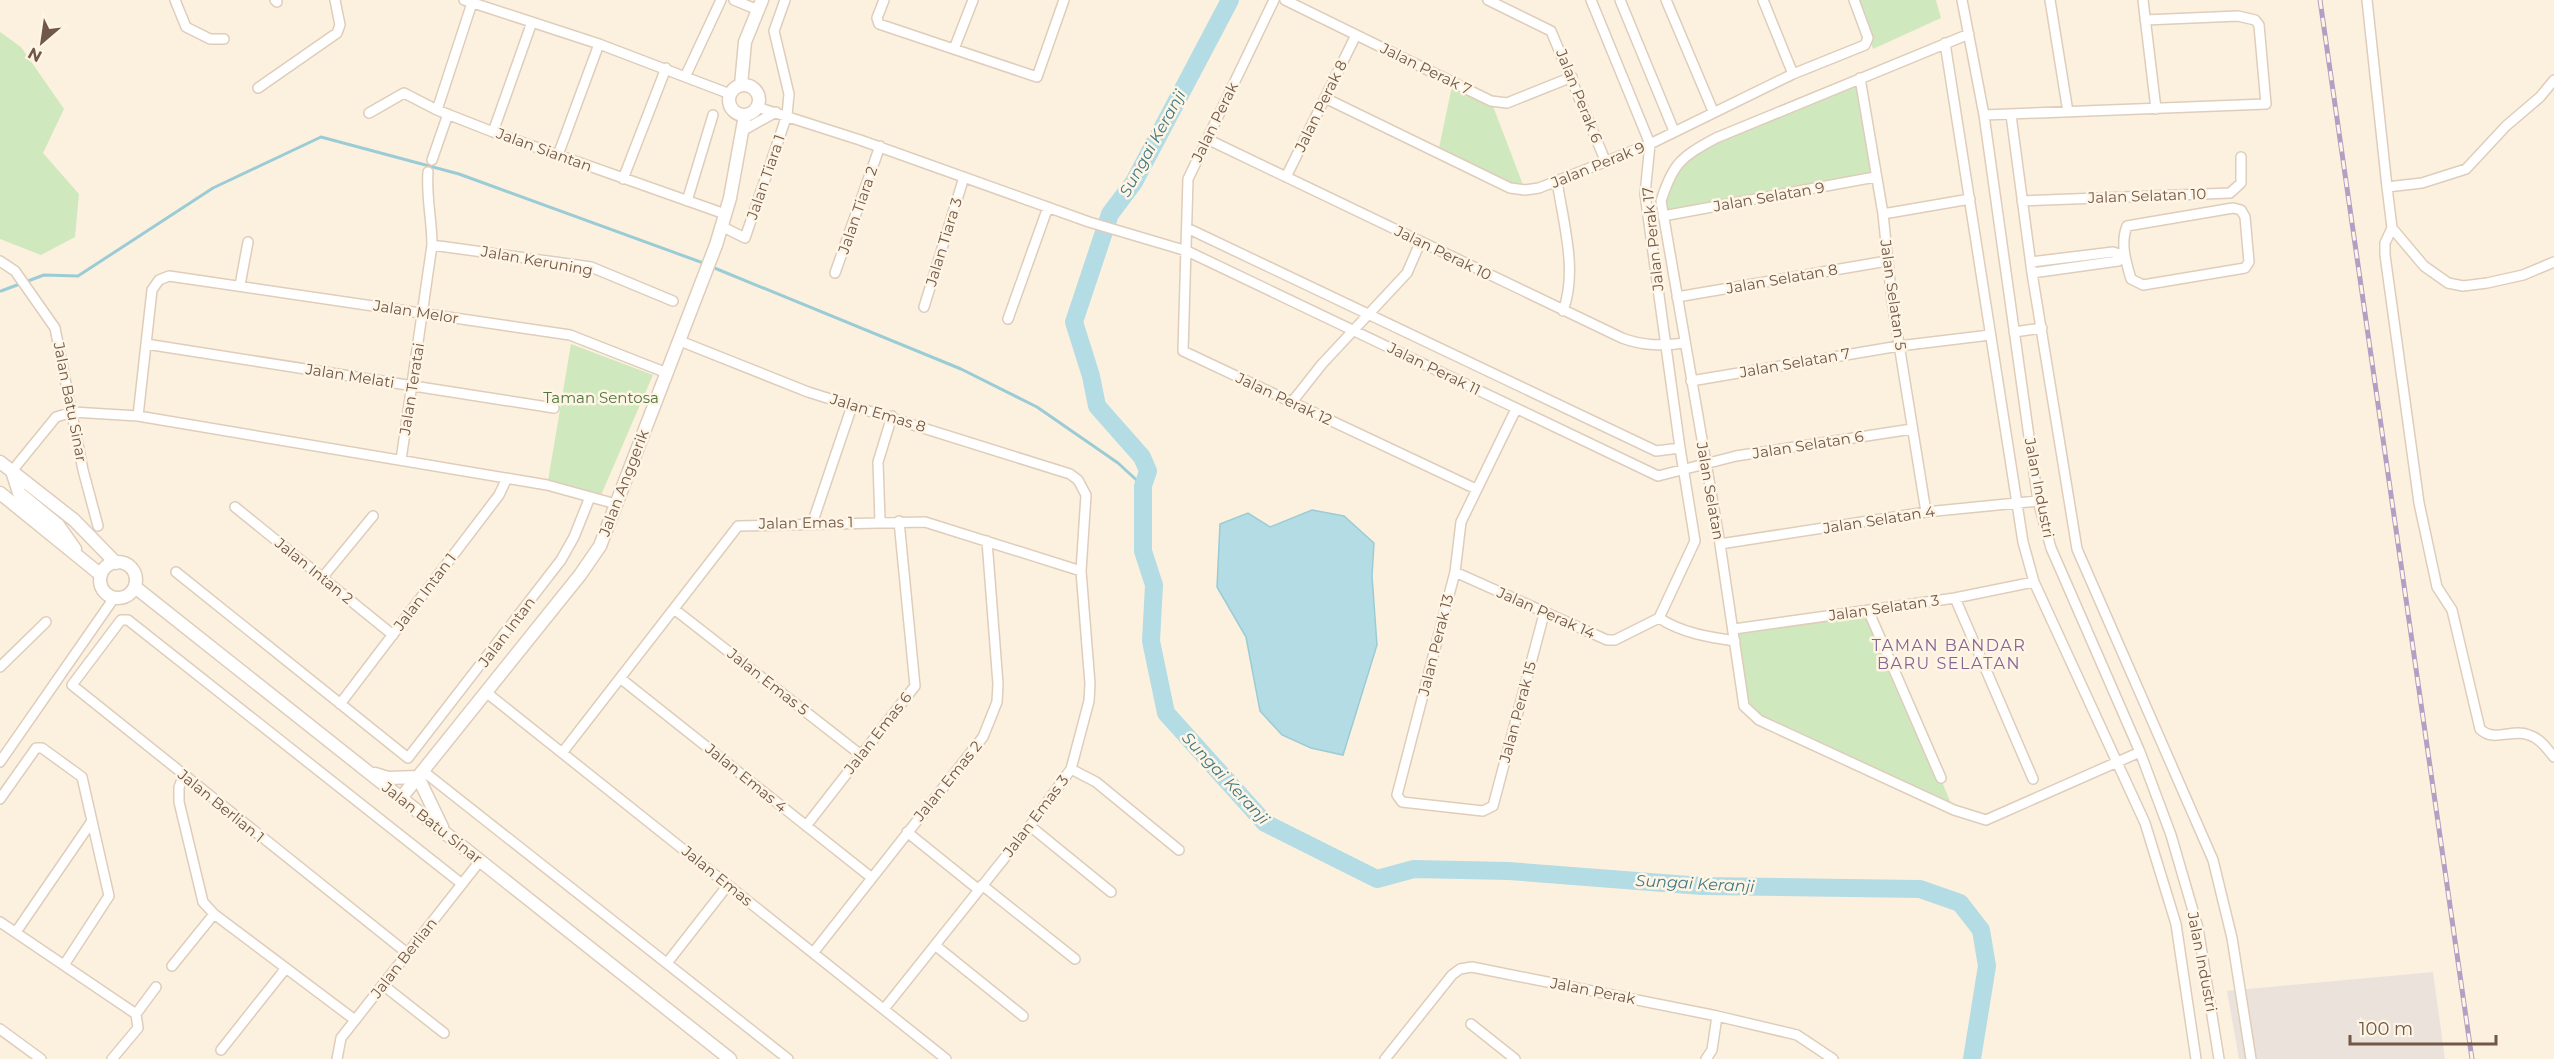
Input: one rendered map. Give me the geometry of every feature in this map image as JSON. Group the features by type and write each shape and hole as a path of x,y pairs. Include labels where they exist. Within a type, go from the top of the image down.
{"street":[{"path":"175,0 186,27 210,39 224,39"},
{"path":"258,88 337,33 340,25 335,0"},
{"path":"686,75 721,0"},
{"path":"730,94 741,85 746,42 760,5 734,0"},
{"name":"Jalan Tiara 1","path":"745,238 787,115 789,94 774,31 784,0"},
{"path":"884,0 877,21 1037,77 1064,0"},
{"path":"954,49 973,0"},
{"name":"Jalan Perak","path":"1187,251 1188,179 1274,0"},
{"name":"Jalan Perak 7","path":"1285,0 1491,101 1507,103 1572,77"},
{"name":"Jalan Perak 6","path":"1488,0 1551,31 1605,160"},
{"name":"Jalan Perak 17","path":"1591,0 1650,144 1645,194 1684,470"},
{"path":"1620,0 1674,131"},
{"path":"1666,0 1713,111"},
{"path":"1763,0 1793,74"},
{"name":"Jalan Perak 9","path":"1325,99 1509,188 1525,190 1557,181 1650,144 1713,111 1868,42 1854,0"},
{"name":"Jalan Industri","path":"1962,0 1984,115 2038,501 2051,548 2140,752 2171,835 2199,928 2219,1059"},
{"path":"2050,0 2068,112"},
{"path":"2143,0 2156,110"},
{"path":"2367,0 2392,228 2385,243 2385,255 2418,503 2437,587 2452,610 2480,729 2488,735 2527,734 2540,741 2554,757"},
{"path":"437,110 468,1 495,5 532,22 686,75 730,94"},
{"path":"1984,115 2266,104 2259,26 2249,17 2145,20"},
{"path":"493,132 532,22"},
{"name":"Jalan Perak 8","path":"1286,177 1356,34"},
{"name":"Jalan Selatan","path":"1969,34 1716,138 1686,154 1669,176 1661,201 1734,629 1744,706 1759,720 1975,819 1986,820 1997,817 2140,752"},
{"path":"1945,43 1971,199 2015,502 2034,582 2145,823 2176,924 2196,1059"},
{"path":"558,155 599,44"},
{"path":"623,179 666,68"},
{"name":"Jalan Selatan 5","path":"1860,78 1883,214 1899,346 1926,512"},
{"path":"2387,187 2422,183 2466,169 2554,80"},
{"path":"730,94 732,108 745,115 757,107 757,93 750,86 741,85"},
{"name":"Jalan Siantan","path":"369,113 404,93 437,110 493,132 687,201 723,220 745,238"},
{"name":"Jalan Perak 11","path":"757,107 879,146 1089,222 1187,251 1658,476 1684,470"},
{"path":"742,131 776,112"},
{"path":"432,160 448,114"},
{"path":"687,201 713,115"},
{"name":"Jalan Anggerik","path":"401,798 510,665 600,546 716,245 745,115"},
{"name":"Jalan Industri","path":"2012,115 2032,273 2077,549 2212,860 2232,938 2251,1059"},
{"name":"Jalan Perak 10","path":"1207,139 1563,311 1639,344 1665,346 1685,343"},
{"name":"Jalan Tiara 2","path":"835,273 879,146"},
{"name":"Jalan Selatan 10","path":"2022,201 2230,193 2241,183 2241,157"},
{"name":"Jalan Teratai","path":"401,460 432,245 432,220 426,192 428,172"},
{"name":"Jalan Tiara 3","path":"924,307 964,177"},
{"name":"Jalan Selatan 9","path":"1664,216 1875,177"},
{"path":"1557,181 1569,261 1570,293 1563,311"},
{"path":"1883,214 1971,199"},
{"path":"1008,319 1047,207"},
{"path":"2233,208 2241,210 2245,217 2249,262 2245,268 2236,272 2143,285 2131,279 2125,256 2124,235 2127,226 2233,208"},
{"name":"Jalan Perak 11","path":"1187,228 1656,451 1680,448"},
{"path":"2392,228 2424,266 2448,283 2463,286 2487,283 2523,275 2554,262"},
{"path":"240,285 248,242"},
{"path":"1292,402 1407,273 1420,243"},
{"name":"Jalan Keruning","path":"432,245 591,267 674,301"},
{"name":"Jalan Perak 12","path":"1187,251 1183,351 1476,489"},
{"path":"2031,262 2113,252 2125,256"},
{"path":"2032,273 2118,261 2125,256"},
{"name":"Jalan Batu Sinar","path":"0,261 15,271 32,291 55,328 98,526"},
{"name":"Jalan Selatan 8","path":"1677,297 1887,261"},
{"name":"Jalan Melor","path":"146,344 152,290 159,280 169,276 570,335 667,373"},
{"path":"2014,332 2042,327"},
{"name":"Jalan Selatan 7","path":"1691,381 1899,346 1990,335"},
{"name":"Jalan Emas 8","path":"680,341 808,392 892,416 1070,474 1078,480"},
{"path":"138,416 146,344"},
{"name":"Jalan Melati","path":"146,344 554,408"},
{"path":"812,524 852,406"},
{"name":"Jalan Perak 13","path":"1489,809 1402,802 1397,795 1455,572 1461,522 1516,408"},
{"path":"12,471 52,419 72,412 138,416 401,460 547,485 616,504"},
{"path":"880,522 878,462 892,416"},
{"name":"Jalan Selatan 6","path":"1684,470 1736,456 1912,429"},
{"path":"0,462 74,520 116,563"},
{"path":"1684,470 1695,541 1659,618 1670,625 1699,636 1735,641"},
{"path":"12,471 19,493 58,525 82,560"},
{"name":"Jalan Intan 1","path":"340,704 499,495 507,478"},
{"name":"Jalan Emas 3","path":"884,1009 1030,826 1071,769 1089,700 1081,571 1086,495 1078,480"},
{"path":"0,494 101,575"},
{"name":"Jalan Intan","path":"340,704 408,758 561,560 574,537 590,497"},
{"name":"Jalan Selatan 4","path":"1720,544 1926,512 2038,501"},
{"name":"Jalan Intan 2","path":"235,507 393,635"},
{"path":"322,578 372,516"},
{"name":"Jalan Emas 6","path":"806,826 915,686 899,521"},
{"name":"Jalan Emas 1","path":"562,753 738,526 925,522 1081,571"},
{"name":"Jalan Emas 2","path":"813,953 983,737 998,702 987,541"},
{"path":"116,563 128,565 136,581 135,587 124,597 114,598 101,587 101,575 106,567 116,563"},
{"path":"176,572 340,704"},
{"name":"Jalan Perak 14","path":"1455,572 1544,614 1607,640 1615,640 1659,618"},
{"name":"Jalan Selatan 3","path":"1734,629 1955,598 2034,582"},
{"name":"Jalan Batu Sinar","path":"135,587 724,1057"},
{"path":"0,762 114,598"},
{"path":"1955,598 2033,779"},
{"name":"Jalan Emas 5","path":"674,609 861,755"},
{"path":"1868,610 1941,778"},
{"name":"Jalan Perak 15","path":"1489,809 1493,806 1544,614"},
{"name":"Jalan Berlian 1","path":"407,953 72,685 121,620 128,620 462,884"},
{"path":"0,667 46,622"},
{"path":"492,651 510,665"},
{"name":"Jalan Emas 4","path":"620,678 872,878"},
{"name":"Jalan Emas","path":"487,693 946,1059"},
{"path":"0,799 30,753 36,748 42,748 82,777 109,896 104,907 64,965"},
{"path":"1071,769 1096,782 1179,850"},
{"path":"367,771 388,778 421,774 788,1059"},
{"path":"421,774 446,834"},
{"path":"184,775 179,787 179,802 203,902 214,914 355,1020"},
{"path":"16,932 92,821"},
{"path":"1030,826 1111,892"},
{"path":"907,832 1075,959"},
{"name":"Jalan Berlian","path":"337,1059 341,1038 480,861"},
{"path":"667,963 728,885"},
{"path":"172,966 214,914"},
{"path":"0,922 136,1014"},
{"path":"936,946 1023,1016"},
{"name":"Jalan Perak","path":"1386,1059 1452,975 1460,969 1472,967 1717,1016 1797,1035 1833,1059"},
{"path":"221,1050 286,968"},
{"path":"382,985 444,1033"},
{"path":"112,1059 138,1028 136,1014 156,987"},
{"path":"1706,1059 1712,1050 1717,1016"},
{"path":"1471,1024 1515,1059"},
{"path":"0,1029 41,1059"}],"shaded area":[{"path":"2433,972 2445,1059 2239,1059 2227,991"}],"green space":[{"path":"1855,0 1936,0 1941,18 1873,49"},
{"path":"0,32 21,47 64,109 43,153 79,194 75,237 41,255 0,239"},
{"path":"1860,78 1875,177 1663,216 1669,176 1686,154"},
{"path":"1453,81 1491,101 1525,190 1438,153"},
{"name":"Taman Sentosa","path":"571,344 653,375 601,495 548,481"},
{"path":"1868,610 1954,810 1759,720 1744,706 1734,629"}],"water":[{"path":"1312,510 1344,516 1374,543 1372,576 1377,645 1343,755 1311,748 1282,735 1260,711 1246,637 1217,587 1220,524 1248,513 1270,527"}],"waterway":[{"name":"Sungai Keranji","path":"1230,0 1134,182 1110,214 1074,322 1091,376 1097,406 1142,457 1148,471 1143,486 1143,551 1154,585 1151,641 1166,713 1265,823 1377,879 1414,869 1509,871 1702,886 1920,889 1960,903 1981,930 1987,966 1972,1059"},
{"path":"1,291 44,275 78,276 213,188 321,137 459,174 706,264"},
{"path":"712,267 961,369 1037,407 1118,463 1143,486"}],"railway":[{"path":"2320,0 2472,1059"}],"district":[{"name":"TAMAN BANDAR BARU SELATAN","path":"1949,654"}]}
